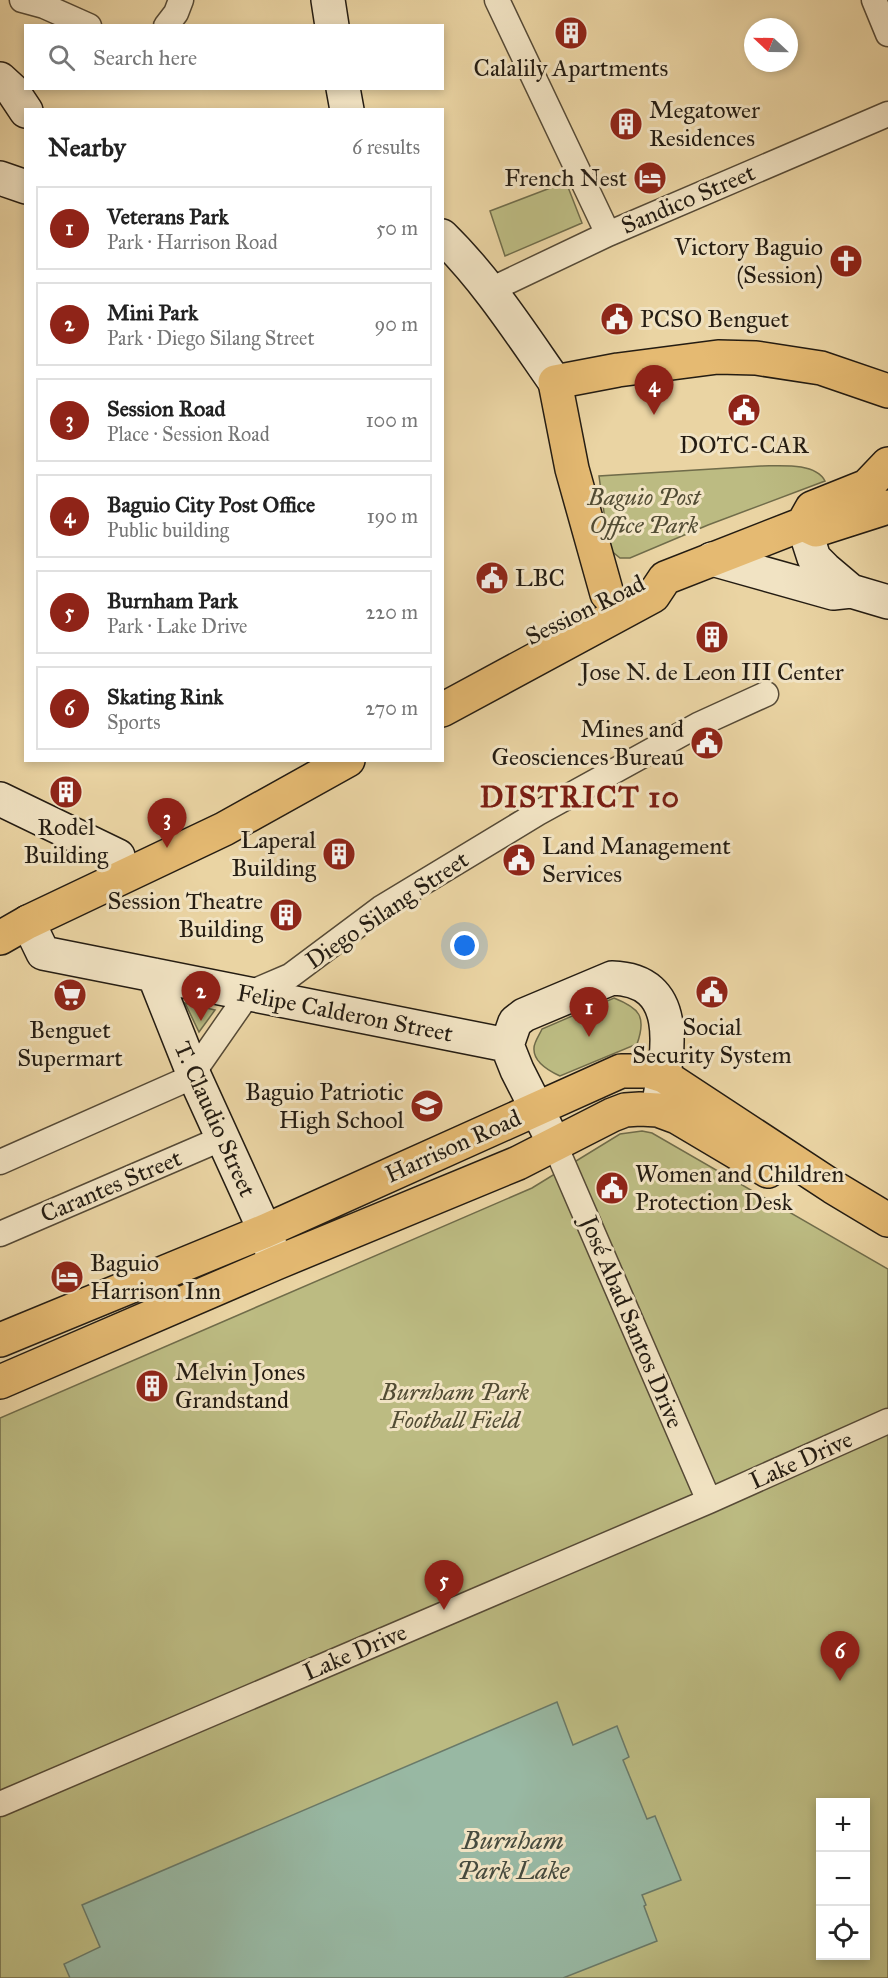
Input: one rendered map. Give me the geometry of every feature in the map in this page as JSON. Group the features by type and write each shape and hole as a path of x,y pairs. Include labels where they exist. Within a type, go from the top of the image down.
{"main road":[{"path":"607,594 572,469 555,382 618,370 718,357 756,358 821,368 887,392"},
{"path":"888,464 867,486 812,508 803,524 816,530 888,507"},
{"name":"Session Road","path":"444,683 645,574 665,578 803,524"},
{"name":"Session Road","path":"444,709 653,596 665,578"},
{"path":"0,938 14,919 118,856 214,809 297,762"},
{"path":"14,919 224,829 344,762"},
{"name":"Harrison Road","path":"0,1340 265,1231 621,1071 648,1071 664,1076 833,1187 888,1220"},
{"name":"Harrison Road","path":"0,1382 276,1263 518,1163 554,1143 625,1110 658,1110 677,1117 888,1244"}],"street":[{"path":"168,24 176,14 181,0"},
{"path":"328,0 332,24"},
{"path":"497,0 608,234"},
{"path":"874,0 888,34"},
{"path":"37,2 85,24"},
{"path":"0,78 12,90 24,108"},
{"path":"343,90 347,108"},
{"name":"Sandico Street","path":"492,292 503,284 608,234 888,114"},
{"path":"0,178 24,186"},
{"path":"444,238 492,292 555,382"},
{"path":"803,524 814,558 851,591"},
{"path":"712,560 833,593 851,591 888,602"},
{"name":"Diego Silang Street","path":"248,994 290,976 381,908 538,813 698,726 766,694"},
{"path":"0,799 118,856"},
{"name":"Felipe Calderon Street","path":"14,919 43,953 507,1045"},
{"name":"T. Claudio Street","path":"154,975 193,1073 265,1231 276,1263"},
{"path":"554,1143 507,1045 515,1022 524,1015 612,978 624,978 646,987 660,1005 669,1033 658,1110"},
{"path":"0,1162 183,1081 193,1073 248,994"},
{"name":"Carantes Street","path":"0,1234 222,1138"},
{"name":"José Abad Santos Drive","path":"554,1143 709,1501"},
{"name":"Lake Drive","path":"0,1804 884,1427"}],"green space":[{"path":"566,182 582,223 505,256 490,211"},
{"name":"Baguio Post Office Park","path":"761,466 805,468 820,475 825,481 708,525 630,558 620,558 609,549 599,476"},
{"path":"614,998 630,1005 639,1014 641,1026 637,1044 560,1076 539,1062 534,1048 542,1029"},
{"path":"185,1003 215,1010 199,1032"},
{"name":"Burnham Park Football Field","path":"642,1131 652,1133 888,1269 888,1978 0,1978 0,1418 532,1188 620,1134"}],"water":[{"name":"Burnham Park Lake","path":"557,1702 573,1745 617,1726 629,1757 623,1760 647,1819 655,1816 681,1880 642,1895 657,1941 563,1978 70,1978 64,1964 100,1947 82,1905"}],"place":[{"name":"Calalily Apartments","path":"571,33"},
{"name":"Megatower Residences","path":"626,124"},
{"name":"French Nest","path":"650,178"},
{"name":"Victory Baguio (Session)","path":"846,261"},
{"name":"PCSO Benguet","path":"617,319"},
{"name":"DOTC-CAR","path":"744,410"},
{"name":"Baguio City Post Office","path":"654,415"},
{"name":"LBC","path":"492,578"},
{"name":"Jose N. de Leon III Center","path":"712,637"},
{"name":"Mines and Geosciences Bureau","path":"707,743"},
{"name":"Rodel Building","path":"66,792"},
{"name":"Session Road","path":"167,848"},
{"name":"Laperal Building","path":"339,854"},
{"name":"Land Management Services","path":"519,860"},
{"name":"Session Theatre Building","path":"286,915"},
{"name":"Social Security System","path":"712,992"},
{"name":"Benguet Supermart","path":"70,995"},
{"name":"Mini Park","path":"201,1021"},
{"name":"Veterans Park","path":"589,1037"},
{"name":"Baguio Patriotic High School","path":"427,1106"},
{"name":"Women and Children Protection Desk","path":"612,1188"},
{"name":"Baguio Harrison Inn","path":"67,1277"},
{"name":"Melvin Jones Grandstand","path":"152,1386"},
{"name":"Burnham Park","path":"444,1610"},
{"name":"Skating Rink","path":"840,1681"}],"district":[{"name":"DISTRICT 10","path":"580,797"}]}
